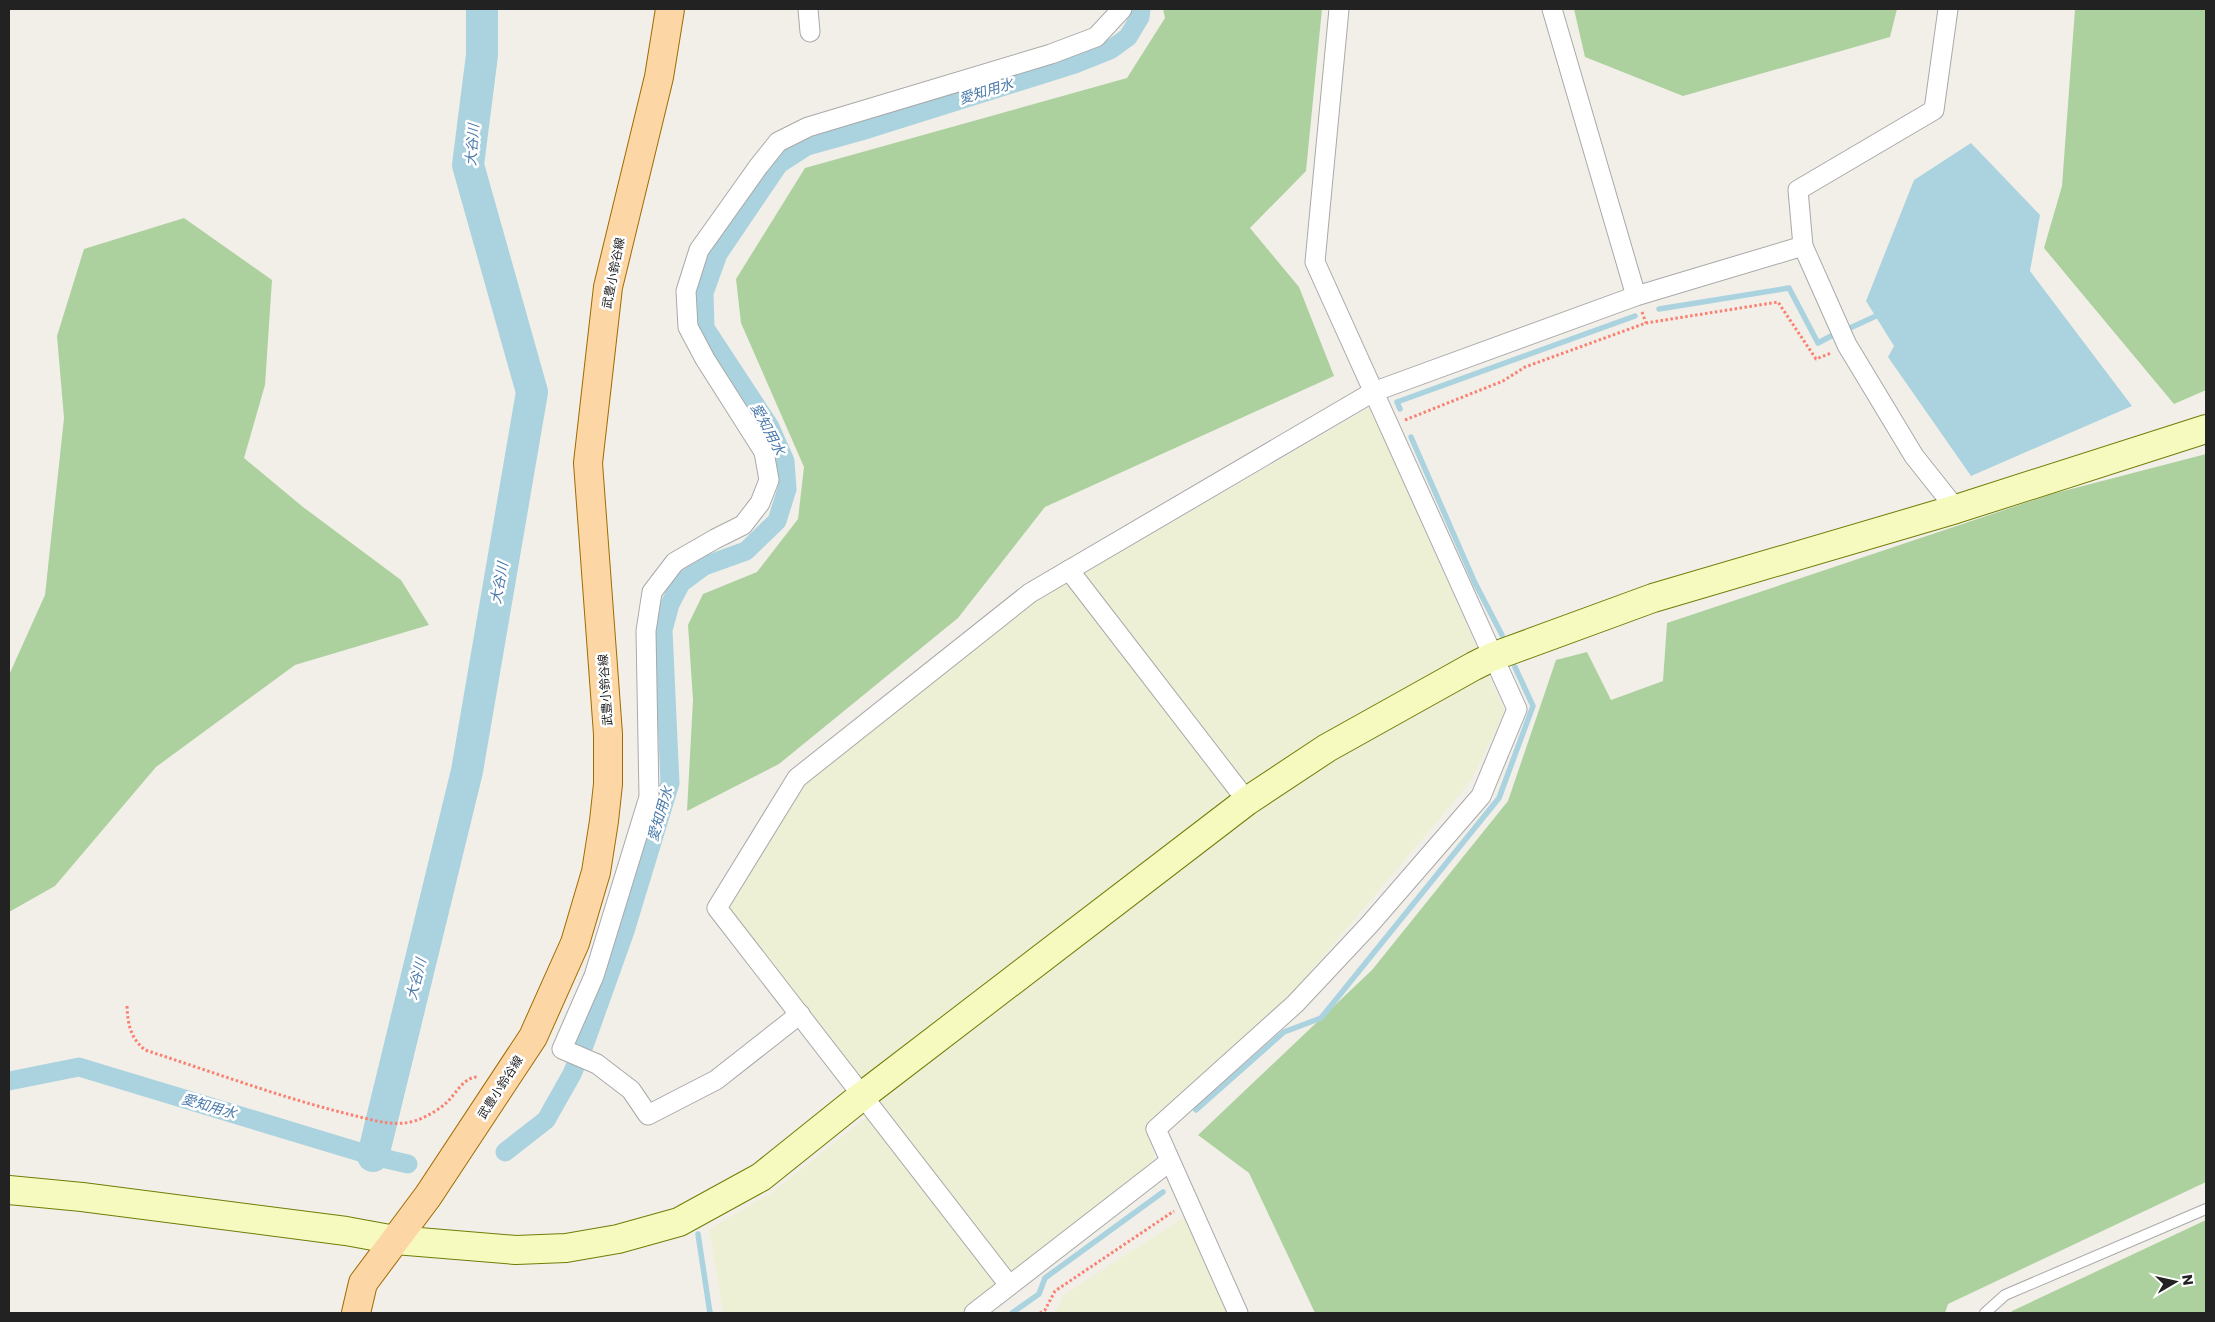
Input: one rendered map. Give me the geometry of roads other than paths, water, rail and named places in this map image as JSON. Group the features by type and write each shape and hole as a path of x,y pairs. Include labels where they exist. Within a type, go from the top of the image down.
{"main road":[{"name":"武豊小鈴谷線","path":"356,1313 363,1283 428,1196 533,1037 575,943 596,872 608,784 607,701 598,615 588,463 608,287 659,77 670,9"}],"street":[{"path":"808,9 810,32"},
{"path":"800,1014 716,1080 648,1115 631,1090 591,1061 562,1049 594,976 648,797 646,631 652,592 675,562 714,539 743,525 760,503 769,480 764,452 704,359 688,326 686,291 699,250 778,142 808,127 1051,54 1096,37 1122,9"},
{"path":"1238,1313 1187,1203 1156,1129 1295,1004 1370,924 1481,796 1517,709 1315,262 1340,9"},
{"path":"1552,9 1636,296"},
{"path":"1948,9 1934,110 1798,190 1803,246 1847,345 1914,456 1956,509"},
{"path":"1009,1286 716,908 797,778 1030,593 1373,392 1636,296 1803,246"},
{"path":"9,1190 82,1197 346,1231 395,1240 516,1250 566,1248 618,1239 679,1222 761,1177 862,1096 1247,801 1327,748 1492,657 1653,598 1956,509 2206,429"},
{"path":"1069,570 1247,801"},
{"path":"974,1313 1169,1162"}],"lane":[{"path":"1985,1313 2005,1295 2206,1209"}],"water":[{"path":"1971,143 2040,215 2030,271 2132,406 1971,476 1888,357 1894,346 1866,301 1914,180"}],"waterway":[{"name":"大谷川","path":"373,1156 467,771 532,392 468,165 482,55 482,9"},
{"name":"愛知用水","path":"505,1152 546,1120 572,1074 625,931 670,783 663,630 670,604 681,583 704,566 746,551 777,521 787,489 785,461 770,427 705,328 704,293 718,254 779,164 807,146 868,129 1075,64 1110,50 1128,37 1140,17 1141,9"},
{"path":"1659,309 1789,288 1818,343 1833,335"},
{"path":"1400,409 1397,402 1635,316"},
{"path":"1850,328 1876,316"},
{"path":"1411,437 1475,583 1502,635"},
{"path":"1196,1110 1284,1032 1321,1018 1499,798 1533,706 1515,667"},
{"name":"愛知用水","path":"9,1081 79,1067 373,1156 408,1164"},
{"path":"1012,1313 1039,1294 1045,1278 1163,1192"},
{"path":"698,1234 710,1313"}]}
